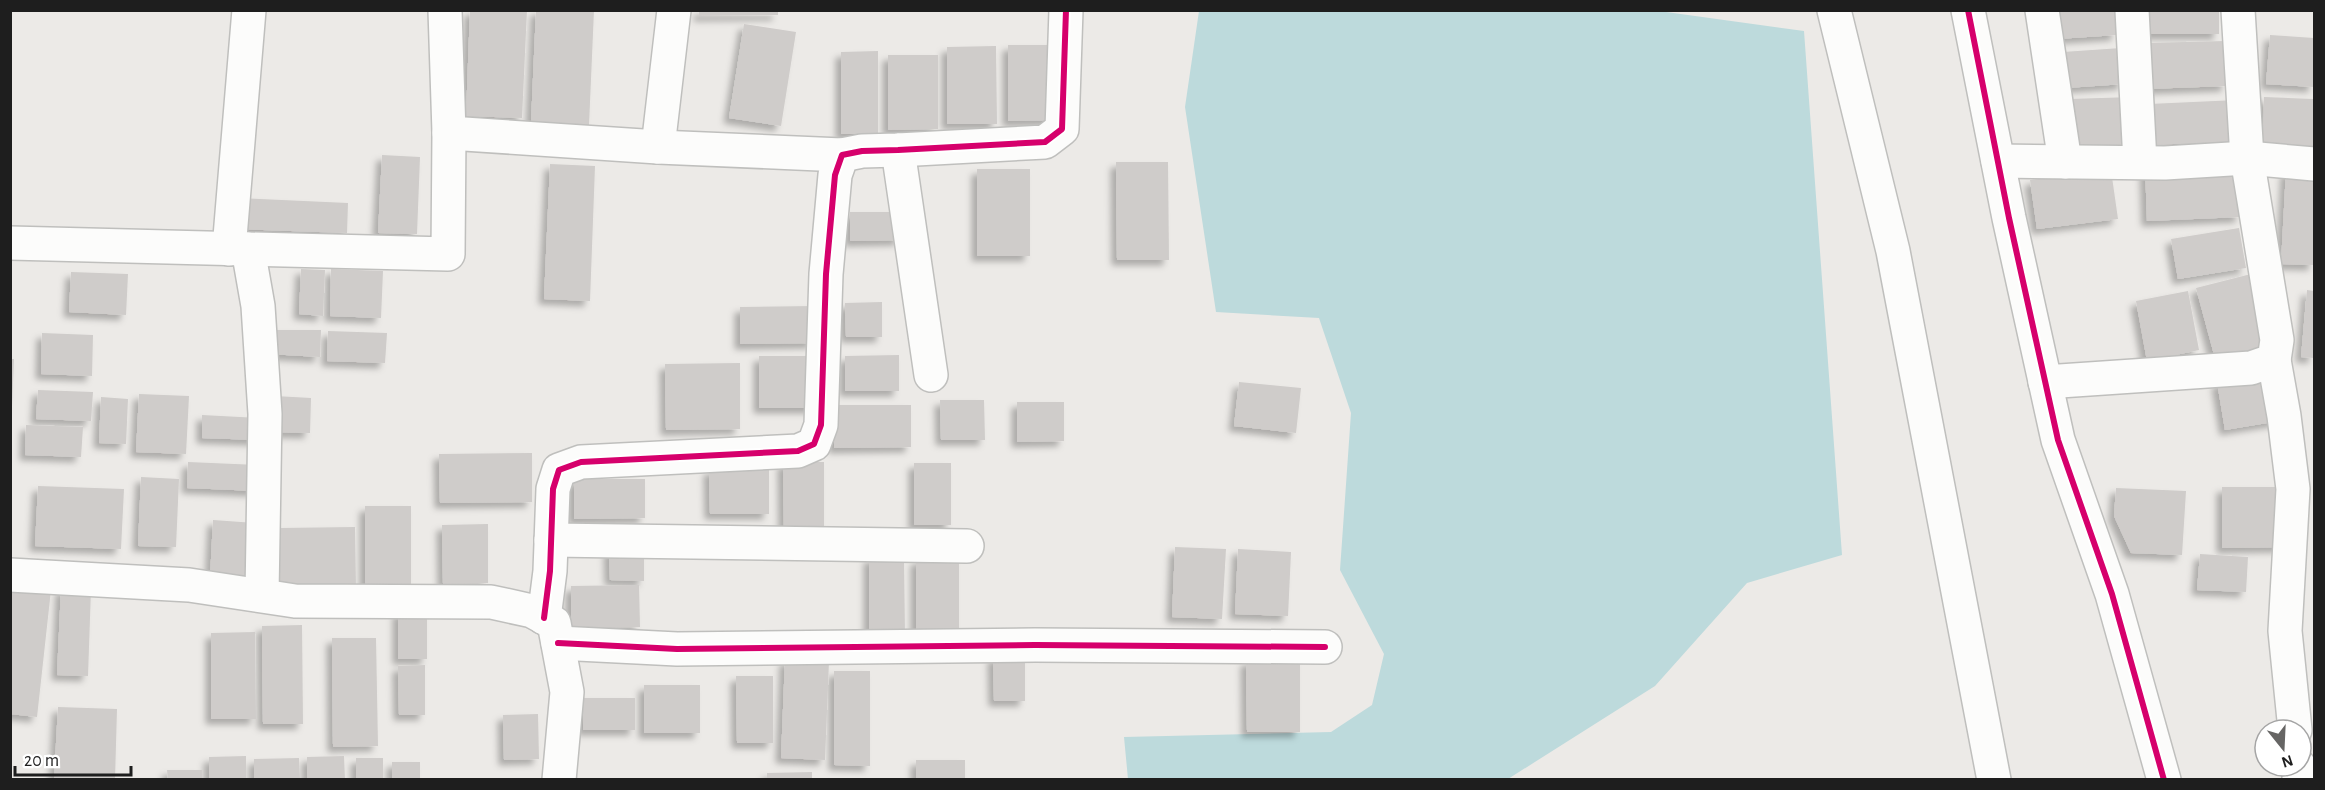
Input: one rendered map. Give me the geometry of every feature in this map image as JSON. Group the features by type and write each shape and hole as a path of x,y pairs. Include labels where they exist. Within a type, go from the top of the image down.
{"street":[{"path":"249,10 238,249 258,306 266,414 261,596"},
{"path":"10,243 448,255 449,133 445,10"},
{"path":"658,147 674,10"},
{"path":"449,133 658,147 842,155 862,151 1045,142 1062,129 1065,10"},
{"path":"1834,10 1893,251 1994,780"},
{"path":"1968,10 2058,440 2112,594 2164,780"},
{"path":"2042,10 2065,162"},
{"path":"2132,10 2140,162"},
{"path":"2238,10 2247,158 2277,340 2274,360 2293,489 2284,631 2294,718"},
{"path":"898,150 932,375"},
{"path":"559,780 567,692 551,631 551,540 553,489 559,470 581,462 798,451 814,444 821,425 826,274 835,175 842,155"},
{"path":"1998,161 2140,162 2247,158 2314,164"},
{"path":"2045,382 2252,368 2274,360"},
{"path":"551,540 967,546"},
{"path":"10,575 189,585 295,601 490,602 532,611 551,631 677,649 1035,645 1325,647"}],"water":[{"path":"1199,11 1659,11 1804,31 1842,555 1747,583 1655,686 1508,779 1128,779 1124,737 1331,732 1372,705 1384,654 1340,570 1351,413 1319,318 1216,312 1185,107"}],"building":[{"path":"470,10 527,10 522,118 466,116"},
{"path":"536,10 594,10 589,125 531,123"},
{"path":"699,10 778,10 778,15 699,16"},
{"path":"2055,10 2116,10 2117,35 2057,39"},
{"path":"2139,10 2219,10 2219,34 2139,34"},
{"path":"744,24 796,32 781,126 729,118"},
{"path":"2270,35 2314,38 2314,87 2266,84"},
{"path":"2226,41 2227,86 2146,89 2145,43"},
{"path":"1008,45 1057,45 1057,120 1008,121"},
{"path":"996,46 997,124 947,124 947,47"},
{"path":"2121,48 2124,84 2066,88 2063,52"},
{"path":"878,51 878,134 841,134 841,52"},
{"path":"888,55 938,55 938,129 888,130"},
{"path":"2133,97 2135,146 2069,148 2068,99"},
{"path":"2264,97 2314,99 2314,147 2263,145"},
{"path":"2237,100 2239,141 2151,145 2149,104"},
{"path":"382,155 420,157 417,234 378,233"},
{"path":"1116,162 1168,162 1169,260 1117,260"},
{"path":"2239,162 2241,217 2147,221 2145,166"},
{"path":"550,164 595,166 590,301 544,299"},
{"path":"977,169 1030,169 1030,256 977,256"},
{"path":"2111,170 2118,219 2037,229 2030,180"},
{"path":"2286,170 2314,171 2314,265 2281,264"},
{"path":"238,198 348,203 347,233 237,229"},
{"path":"850,212 900,212 901,240 850,241"},
{"path":"2239,228 2246,268 2178,279 2171,239"},
{"path":"301,269 325,270 323,316 299,314"},
{"path":"331,269 383,271 381,318 330,316"},
{"path":"71,272 128,274 126,315 69,312"},
{"path":"2251,274 2271,347 2216,362 2196,288"},
{"path":"2307,290 2314,291 2314,358 2301,357"},
{"path":"2188,291 2199,350 2147,361 2136,301"},
{"path":"882,302 882,337 846,337 845,303"},
{"path":"814,306 814,343 740,344 740,307"},
{"path":"266,330 321,330 320,357 268,354"},
{"path":"328,331 387,333 385,363 327,361"},
{"path":"42,333 93,335 92,376 41,374"},
{"path":"899,355 899,391 845,391 845,356"},
{"path":"759,356 817,356 817,408 759,408"},
{"path":"10,359 14,359 12,407 10,407"},
{"path":"740,363 740,429 666,430 665,364"},
{"path":"2271,373 2279,421 2225,430 2217,382"},
{"path":"1239,382 1301,388 1296,433 1234,426"},
{"path":"38,390 93,392 91,421 36,419"},
{"path":"139,394 189,396 186,454 136,452"},
{"path":"275,396 311,398 310,433 274,432"},
{"path":"101,397 128,399 126,444 99,443"},
{"path":"940,400 984,400 985,440 941,440"},
{"path":"1017,402 1064,402 1064,441 1017,442"},
{"path":"834,405 911,405 911,447 834,448"},
{"path":"202,415 259,418 258,440 202,438"},
{"path":"26,425 83,427 81,457 25,455"},
{"path":"532,453 532,502 440,503 439,454"},
{"path":"188,462 258,465 257,491 187,488"},
{"path":"783,462 824,462 824,536 784,536"},
{"path":"914,463 951,463 951,525 914,525"},
{"path":"709,469 769,469 769,514 710,514"},
{"path":"141,477 179,479 176,547 138,546"},
{"path":"574,479 645,479 645,518 574,519"},
{"path":"38,486 124,489 121,549 35,546"},
{"path":"2222,487 2289,487 2289,547 2222,548"},
{"path":"2116,488 2186,491 2182,555 2131,553 2114,516"},
{"path":"365,506 411,506 411,584 365,585"},
{"path":"213,520 255,523 257,579 210,578"},
{"path":"488,524 488,583 443,584 442,525"},
{"path":"355,527 356,589 280,589 280,528"},
{"path":"1175,547 1226,549 1222,619 1172,617"},
{"path":"609,549 644,549 644,581 610,580"},
{"path":"1238,549 1291,552 1288,616 1235,614"},
{"path":"2200,554 2248,557 2246,592 2197,590"},
{"path":"869,557 904,557 905,636 869,636"},
{"path":"959,558 959,641 916,641 916,559"},
{"path":"639,585 640,627 571,628 571,586"},
{"path":"10,586 51,590 37,717 10,714"},
{"path":"61,588 91,589 88,676 57,675"},
{"path":"427,610 427,659 398,659 398,611"},
{"path":"302,625 303,724 263,724 262,626"},
{"path":"255,632 256,719 211,719 211,633"},
{"path":"332,638 376,638 378,746 333,747"},
{"path":"1025,655 1025,701 994,701 993,656"},
{"path":"785,659 829,661 825,760 781,758"},
{"path":"1300,659 1300,732 1247,732 1246,660"},
{"path":"425,665 425,715 399,715 398,666"},
{"path":"834,671 870,671 870,766 834,765"},
{"path":"736,676 773,676 773,743 737,743"},
{"path":"644,685 700,685 700,733 644,733"},
{"path":"583,698 635,698 635,730 583,730"},
{"path":"58,707 117,709 115,780 54,780"},
{"path":"538,714 539,759 504,760 503,715"},
{"path":"246,756 246,780 209,780 209,757"},
{"path":"344,756 345,780 307,780 307,757"},
{"path":"299,758 300,780 254,780 254,759"},
{"path":"356,758 383,758 383,780 356,780"},
{"path":"916,760 965,760 965,780 916,780"},
{"path":"392,762 420,762 420,780 392,780"},
{"path":"167,770 202,770 202,780 168,780"},
{"path":"812,772 812,780 767,780 767,773"}],"cycle path":[{"path":"544,618 550,571 553,489 559,470 581,462 798,451 814,444 821,425 826,274 835,175 842,155 862,151 1045,142 1062,129 1066,10"},
{"path":"1968,10 2009,218 2058,440 2112,594 2164,780"},
{"path":"558,643 677,649 1035,645 1325,647"}]}
